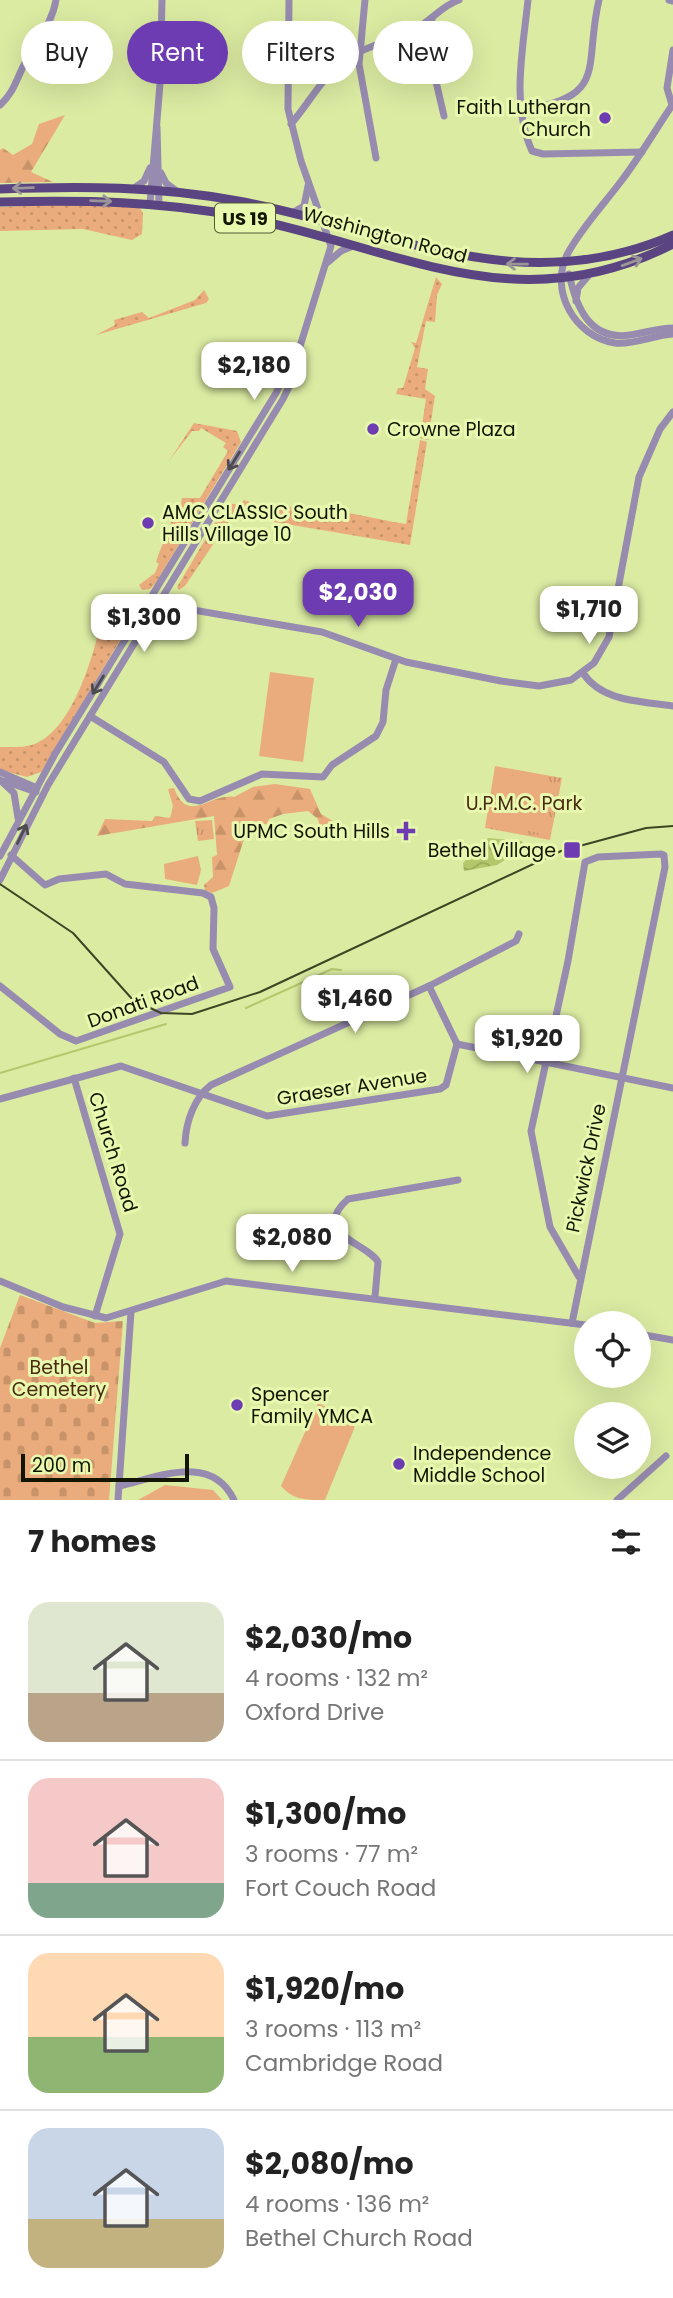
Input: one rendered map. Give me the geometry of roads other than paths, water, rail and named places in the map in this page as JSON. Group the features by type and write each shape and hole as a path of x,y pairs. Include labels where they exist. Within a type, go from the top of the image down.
{"main road":[{"name":"Washington Road","path":"0,189 134,188 179,192 292,213 461,257 505,263 566,263 619,253 673,235"},
{"name":"Washington Road","path":"0,202 87,201 155,205 242,217 493,279 566,279 589,275 633,262 673,244"}],"street":[{"path":"0,105 11,94 23,66 50,23 56,0"},
{"path":"155,205 162,0"},
{"path":"0,880 43,793 283,399 297,370 297,356 327,262 330,238 291,124 287,94 289,0"},
{"path":"365,0 359,64 376,158"},
{"path":"291,124 330,75 360,51 395,39 432,20 449,4 458,0"},
{"path":"528,0 521,60 522,110 532,151 543,154 642,152"},
{"path":"522,110 566,100 588,78 599,0"},
{"path":"432,20 427,43 444,116"},
{"path":"673,52 667,88 673,105 568,252 566,263 571,315 585,330 599,338 626,343 673,334"},
{"path":"134,188 144,181 156,162"},
{"path":"156,162 166,183 179,192"},
{"path":"292,213 304,206 309,181"},
{"path":"327,262 341,251 358,245"},
{"path":"576,305 578,288 589,275"},
{"path":"566,279 576,305 590,324 614,335 673,328"},
{"path":"0,856 34,789 297,356"},
{"path":"148,602 321,632 396,659 529,685 561,683 583,673 600,655 609,637 639,477 660,429 673,412"},
{"path":"90,716 164,762 189,799 200,801 262,774 323,777 332,765 376,736 383,722 386,690 396,659"},
{"path":"583,673 592,685 606,694 673,706"},
{"path":"0,772 43,793"},
{"path":"0,780 34,789"},
{"path":"0,780 15,796 18,822"},
{"name":"Pickwick Drive","path":"544,1060 568,961 585,862 598,857 630,854 664,855 665,867 579,1277 572,1323"},
{"name":"Donati Road","path":"0,986 61,1034 75,1041 96,1037 230,987 213,950 214,908 211,897 203,893 125,884 106,874 59,879 45,884 12,855"},
{"path":"185,1143 186,1130 200,1093 211,1085 429,986 516,941 519,934"},
{"path":"429,986 457,1044 673,1088"},
{"name":"Graeser Avenue","path":"0,1099 121,1066 267,1116 440,1089 446,1085 457,1044"},
{"path":"544,1060 531,1131 550,1227 579,1277"},
{"name":"Church Road","path":"74,1078 120,1234 95,1316"},
{"path":"375,1297 378,1262 369,1252 342,1237 336,1222 342,1204 348,1199 458,1180"},
{"path":"0,1281 63,1307 106,1318 131,1312 212,1282 226,1281 572,1323"},
{"path":"118,1500 131,1312"},
{"path":"651,1336 673,1340"},
{"path":"617,1500 666,1456"},
{"path":"119,1486 191,1471 214,1475 226,1484 233,1500"}],"water":[{"path":"488,838 522,841 525,847 497,865 464,871 463,863"}],"waterway":[{"path":"246,1008 332,969 341,970"},
{"path":"0,1073 166,1024"}],"tram line":[{"path":"0,884 73,933 133,1000 161,1013 192,1014 260,992 561,851 646,828 673,826"}],"place":[{"name":"Faith Lutheran Church","path":"605,118"},
{"name":"Crowne Plaza","path":"373,429"},
{"name":"AMC CLASSIC South Hills Village 10","path":"148,523"},
{"name":"UPMC South Hills","path":"406,831"},
{"name":"Bethel Village","path":"572,850"},
{"name":"Spencer Family YMCA","path":"237,1405"},
{"name":"Independence Middle School","path":"399,1464"}],"park label":[{"name":"U.P.M.C. Park","path":"524,803"},
{"name":"Bethel Cemetery","path":"59,1378"}]}
